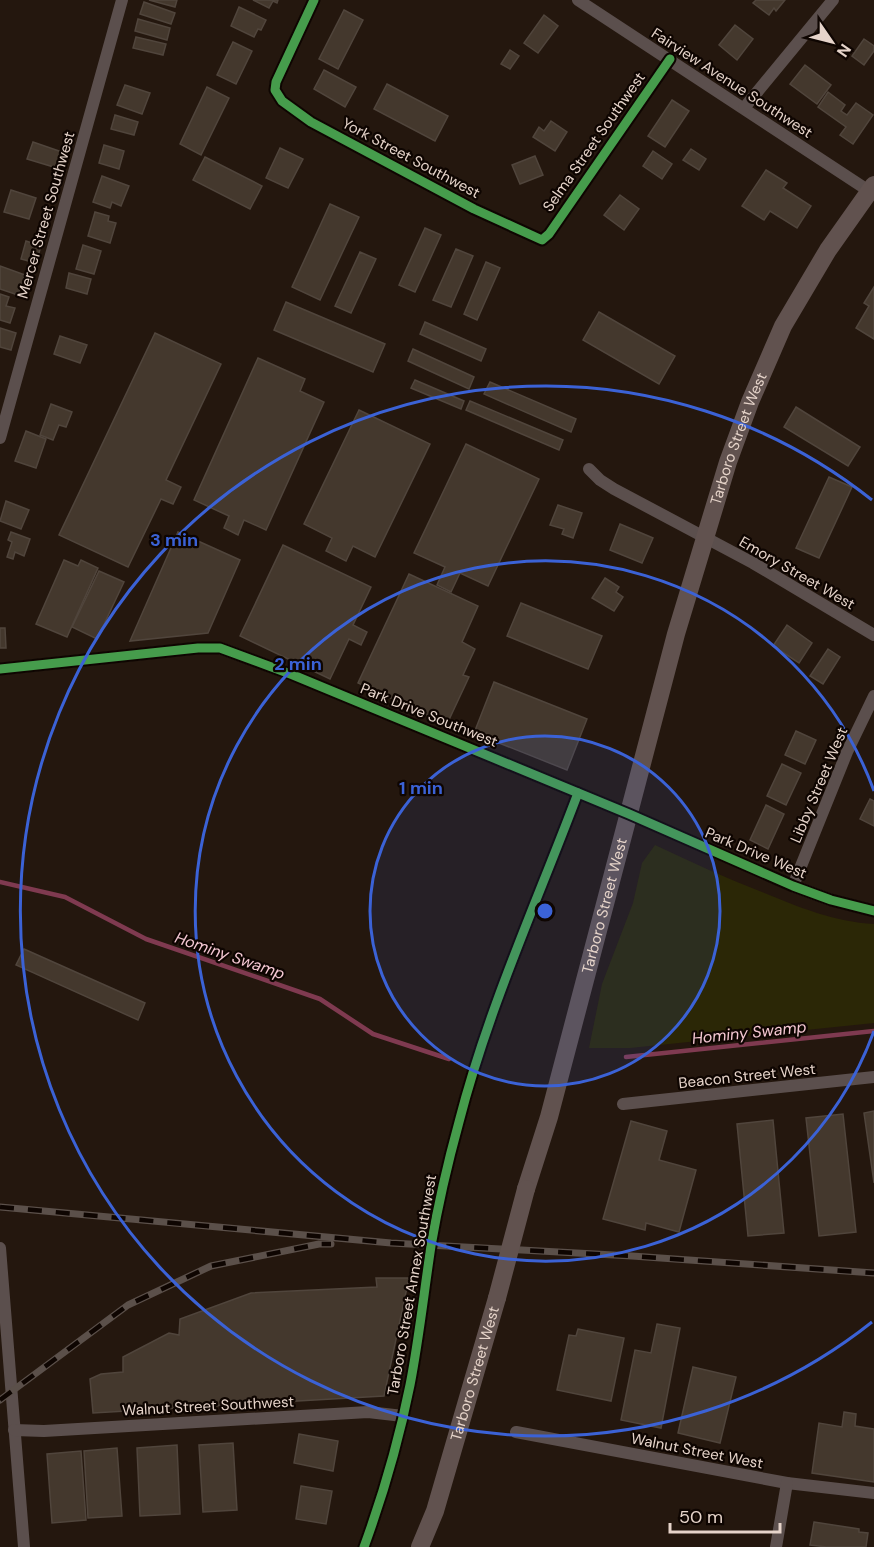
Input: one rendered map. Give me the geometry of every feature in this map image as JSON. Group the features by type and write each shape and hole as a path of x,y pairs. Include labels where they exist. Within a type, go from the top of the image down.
{"main road":[{"name":"Tarboro Street West","path":"420,1547 435,1511 549,1116 676,634 728,462 750,402 783,326 828,250 872,188"}],"street":[{"name":"Mercer Street Southwest","path":"0,438 122,0"},
{"name":"York Street Southwest","path":"314,0 281,69 275,90 282,101 311,122 474,209 542,240"},
{"name":"Fairview Avenue Southwest","path":"578,0 872,188"},
{"path":"744,108 833,0"},
{"name":"Selma Street Southwest","path":"542,240 549,234 670,59"},
{"name":"Emory Street West","path":"589,469 614,489 753,563 874,635"},
{"name":"Park Drive Southwest","path":"0,669 198,648 220,648 315,684 629,814"},
{"name":"Libby Street West","path":"793,886 847,752 874,696"},
{"name":"Tarboro Street Annex Southwest","path":"364,1547 378,1510 410,1385 432,1244 459,1121 479,1053 519,938 545,881 578,793"},
{"name":"Park Drive West","path":"629,814 793,886 831,900 874,911"},
{"name":"Beacon Street West","path":"623,1104 874,1077"},
{"path":"0,1248 24,1547"},
{"name":"Walnut Street Southwest","path":"14,1430 44,1431 368,1412 403,1416"},
{"name":"Walnut Street West","path":"516,1432 787,1483 874,1493"},
{"path":"776,1547 787,1483"}],"shaded area":[{"path":"655,845 803,908 831,917 874,924 874,1023 630,1048 589,1048 602,984 633,903 642,863"}],"building":[{"path":"149,0 177,0 175,7"},
{"path":"253,0 278,0 277,3 273,1 269,8"},
{"path":"756,0 785,0 776,11 774,8 769,15 753,3"},
{"path":"144,2 175,13 171,24 140,14"},
{"path":"239,7 266,20 254,37 231,26"},
{"path":"344,10 363,20 338,69 319,59"},
{"path":"544,15 558,26 538,53 524,43"},
{"path":"138,19 170,28 167,40 135,31"},
{"path":"735,25 753,39 737,60 719,45"},
{"path":"136,37 166,44 163,55 133,48"},
{"path":"864,39 874,46 874,51 864,65 852,56"},
{"path":"233,42 252,51 236,84 217,75"},
{"path":"510,50 519,56 510,69 501,64"},
{"path":"805,65 831,85 817,104 790,84"},
{"path":"324,70 356,87 345,107 314,89"},
{"path":"387,84 448,116 435,141 374,109"},
{"path":"125,85 150,93 142,114 117,105"},
{"path":"207,87 229,98 201,155 180,144"},
{"path":"828,92 845,105 841,111 847,115 856,103 873,115 853,144 840,135 846,127 818,107"},
{"path":"672,100 689,111 665,147 648,136"},
{"path":"115,115 138,122 134,135 111,129"},
{"path":"551,121 567,132 555,151 533,137 539,127 544,131"},
{"path":"33,142 62,152 57,168 27,159"},
{"path":"104,145 124,151 119,169 99,163"},
{"path":"280,148 303,159 288,188 266,178"},
{"path":"691,149 706,159 699,170 683,160"},
{"path":"653,151 672,164 662,179 643,166"},
{"path":"535,156 543,175 520,184 512,165"},
{"path":"205,157 262,186 250,209 193,180"},
{"path":"766,170 787,183 783,188 811,206 797,228 770,211 764,220 742,206"},
{"path":"102,176 129,186 121,206 112,202 110,208 93,202"},
{"path":"11,190 36,198 29,219 4,212"},
{"path":"620,195 639,209 624,230 604,215"},
{"path":"330,204 359,217 320,300 292,287"},
{"path":"95,212 109,216 108,221 116,223 110,243 88,236"},
{"path":"425,228 441,235 415,292 399,285"},
{"path":"26,241 41,246 36,263 21,259"},
{"path":"83,245 101,251 94,274 76,269"},
{"path":"456,249 473,256 451,307 433,300"},
{"path":"360,252 376,259 351,313 335,306"},
{"path":"486,262 500,268 477,320 464,314"},
{"path":"0,266 25,275 18,295 0,289"},
{"path":"69,273 91,279 87,294 66,288"},
{"path":"874,287 874,339 856,328 869,306 864,303"},
{"path":"0,294 9,297 6,306 15,308 10,323 0,320"},
{"path":"286,302 385,344 373,372 274,330"},
{"path":"599,312 675,356 659,384 583,340"},
{"path":"425,322 486,349 481,361 420,334"},
{"path":"0,328 16,333 11,350 0,347"},
{"path":"155,333 221,364 166,480 181,487 173,504 161,499 128,567 59,535"},
{"path":"60,336 87,345 80,363 54,354"},
{"path":"413,349 474,377 469,389 408,361"},
{"path":"258,358 305,379 300,391 324,402 266,530 244,520 238,535 224,528 229,516 194,500"},
{"path":"415,380 464,401 461,409 411,388"},
{"path":"490,382 576,419 571,432 484,394"},
{"path":"470,401 563,440 559,450 466,410"},
{"path":"51,404 72,412 66,427 59,425 53,440 40,435"},
{"path":"796,407 860,447 848,466 784,427"},
{"path":"359,410 430,444 375,557 353,546 346,561 326,551 332,538 304,524"},
{"path":"26,431 46,439 36,468 15,461"},
{"path":"466,444 539,479 488,586 460,573 451,592 437,585 445,567 414,553"},
{"path":"829,477 852,487 819,558 796,548"},
{"path":"6,501 29,510 21,529 0,521"},
{"path":"558,505 582,513 573,538 562,534 564,529 550,525"},
{"path":"620,524 653,538 642,563 610,550"},
{"path":"11,532 30,539 24,556 15,552 13,559 7,557 12,542 8,540"},
{"path":"178,532 240,560 208,633 130,641"},
{"path":"283,545 371,587 353,625 367,632 361,645 349,639 330,679 240,636"},
{"path":"64,560 78,566 81,560 98,568 67,637 36,624"},
{"path":"99,571 124,582 97,639 72,627"},
{"path":"409,574 478,606 462,642 475,649 463,675 469,677 447,724 358,683"},
{"path":"605,578 619,587 616,592 623,597 614,611 592,598"},
{"path":"521,603 602,636 588,669 507,636"},
{"path":"787,625 812,643 799,663 773,646"},
{"path":"0,628 5,628 6,648 0,648"},
{"path":"828,649 840,657 823,684 810,676"},
{"path":"494,682 587,719 567,770 474,733"},
{"path":"796,731 816,740 805,764 785,755"},
{"path":"782,764 801,773 786,805 767,796"},
{"path":"870,799 874,801 874,826 860,819"},
{"path":"766,805 784,814 768,849 750,840"},
{"path":"24,949 145,1003 138,1020 16,965"},
{"path":"874,1111 874,1183 864,1113"},
{"path":"843,1114 856,1232 819,1236 806,1118"},
{"path":"773,1120 784,1233 748,1236 737,1124"},
{"path":"631,1121 667,1131 659,1160 696,1170 679,1232 646,1223 645,1230 603,1219"},
{"path":"376,1278 409,1278 384,1396 93,1413 90,1379 101,1374 123,1372 123,1357 169,1333 179,1335 180,1319 251,1293 377,1287"},
{"path":"657,1324 680,1328 661,1428 621,1420 635,1350 651,1353"},
{"path":"578,1329 624,1338 611,1401 557,1390 569,1335 576,1336"},
{"path":"693,1367 736,1377 720,1443 678,1433"},
{"path":"844,1412 856,1414 855,1426 874,1429 874,1482 812,1473 819,1423 842,1427"},
{"path":"299,1434 338,1441 333,1471 294,1463"},
{"path":"233,1443 237,1510 203,1512 199,1445"},
{"path":"177,1445 180,1514 140,1516 137,1448"},
{"path":"117,1448 122,1516 88,1518 84,1451"},
{"path":"81,1451 86,1520 52,1523 47,1454"},
{"path":"301,1486 332,1491 326,1524 296,1519"},
{"path":"814,1522 859,1529 859,1532 868,1533 866,1547 810,1545"}],"waterway":[{"name":"Hominy Swamp","path":"0,882 65,897 146,939 320,999 373,1034 449,1059"},
{"name":"Hominy Swamp","path":"626,1057 874,1031"}],"railway":[{"path":"0,1207 391,1243 632,1256 874,1273"},
{"path":"0,1400 128,1305 211,1266 319,1244 331,1244"}],"cycle path":[{"path":"314,0 276,82 275,90 282,101 311,122 474,209 542,240 549,234 670,59"},
{"path":"0,669 198,648 220,648 293,675 629,814 793,886 831,900 874,911"},
{"path":"364,1547 390,1467 406,1406 437,1215 451,1152 471,1080 514,956 578,793"}]}
